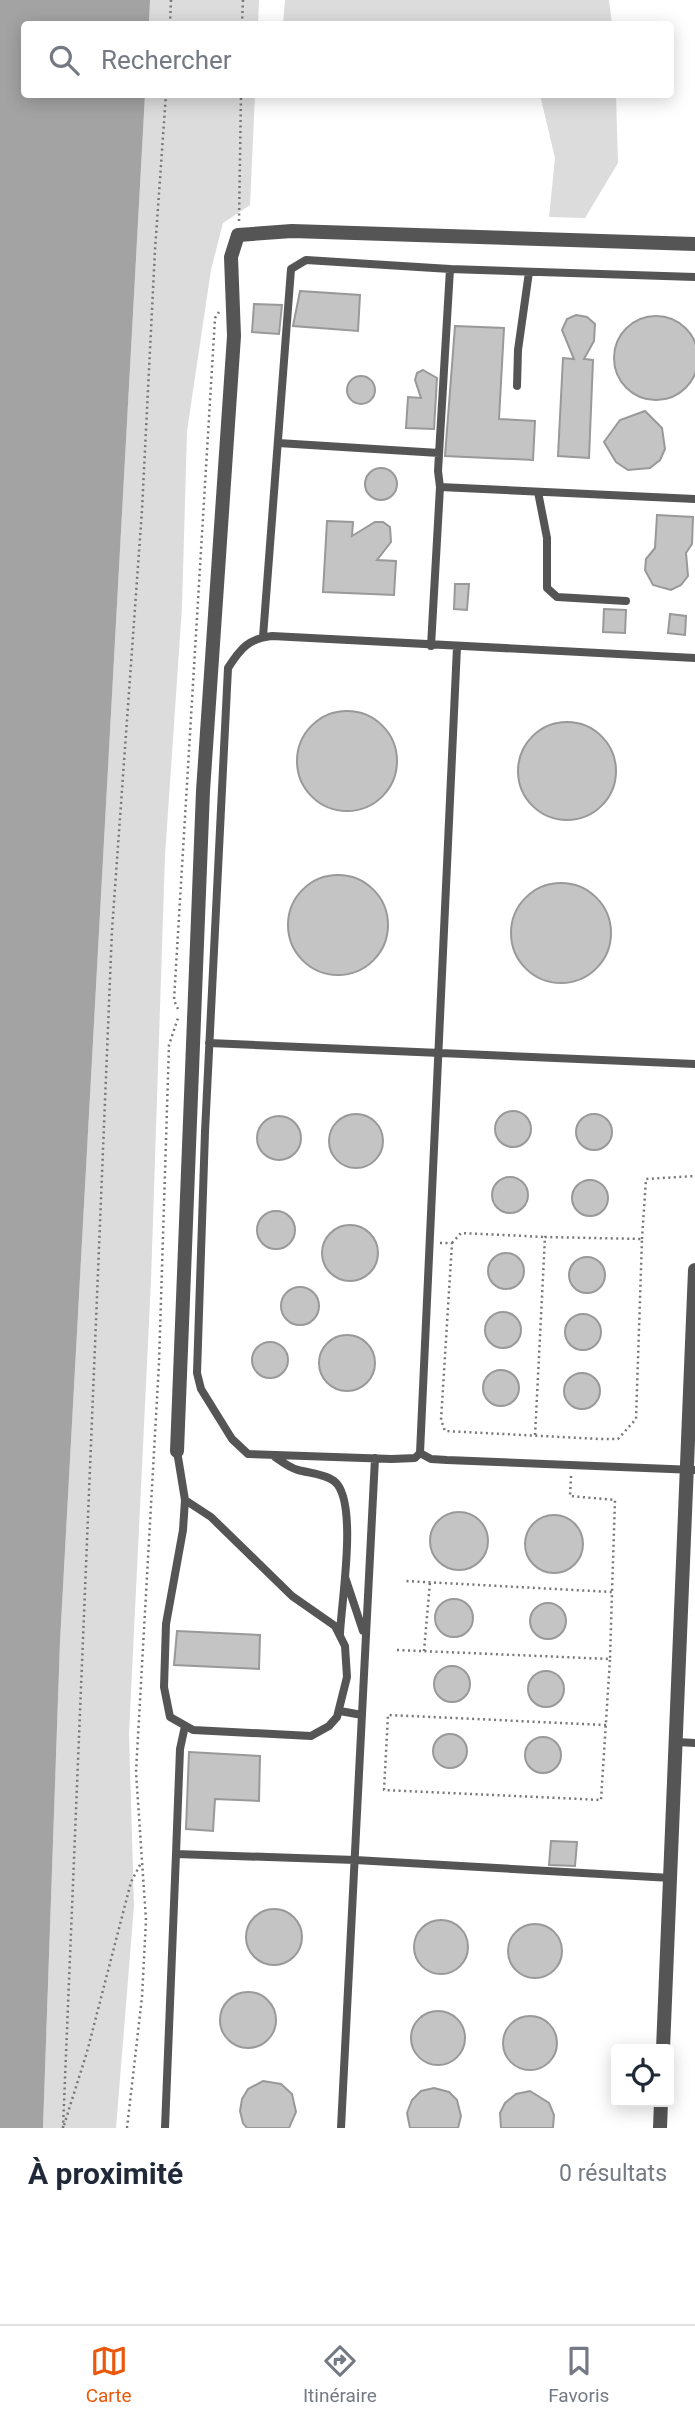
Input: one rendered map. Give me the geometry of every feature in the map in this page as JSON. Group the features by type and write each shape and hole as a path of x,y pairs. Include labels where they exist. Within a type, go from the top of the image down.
{"street":[{"path":"177,1451 203,791 234,336 231,257 238,235 292,231 695,244"},
{"path":"663,2044 691,1470 695,1270"},
{"path":"660,2128 661,2107"}],"lane":[{"path":"263,637 291,269 306,260 450,269 695,278"},
{"path":"431,646 450,269"},
{"path":"517,386 518,350 529,272"},
{"path":"278,443 439,453"},
{"path":"440,487 695,499"},
{"path":"538,492 547,538 547,588 557,597 626,601"},
{"path":"457,647 420,1453 415,1458 314,1455 275,1457 248,1454 240,1448 201,1389 197,1373 209,1043 228,668 239,650 255,638 263,637 695,657"},
{"path":"209,1043 695,1064"},
{"path":"177,1451 185,1500 183,1530 166,1624 164,1687 170,1717 192,1730 311,1736 329,1726 340,1711 347,1677 345,1646 335,1626 292,1596 211,1517 185,1500"},
{"path":"420,1453 430,1459 691,1470"},
{"path":"275,1457 294,1469 333,1480 341,1490 346,1513 340,1637"},
{"path":"341,2128 375,1458"},
{"path":"344,1575 366,1641"},
{"path":"340,1711 362,1715"},
{"path":"165,2128 180,1749 185,1726"},
{"path":"677,1742 695,1743"},
{"path":"176,1854 355,1860 671,1878"}],"path":[{"path":"170,21 171,0"},
{"path":"242,21 243,0"},
{"path":"63,2128 112,930 141,524 166,98"},
{"path":"238,235 241,98"},
{"path":"180,1013 174,1000 215,318 231,296"},
{"path":"127,2128 145,1946 136,1772 159,1363 169,1045 183,1001"},
{"path":"642,1238 461,1233 452,1243 441,1420 445,1431 618,1439 636,1419 646,1179 695,1176"},
{"path":"536,1436 545,1237"},
{"path":"430,1243 452,1243"},
{"path":"571,1465 570,1496 615,1500 610,1659 606,1724 601,1800 384,1790 388,1716 606,1724"},
{"path":"405,1581 611,1592"},
{"path":"424,1651 430,1582"},
{"path":"397,1650 610,1659"},
{"path":"63,2128 87,2052 131,1882 142,1860"}],"shaded area":[{"path":"0,0 150,0 149,21 21,21 21,98 145,98 60,1642 43,2128 0,2128"},
{"path":"150,0 259,0 258,21 149,21"},
{"path":"285,0 609,0 612,21 283,21"},
{"path":"145,98 255,98 250,205 223,223 211,270 187,431 182,607 165,856 151,1281 129,1734 134,1906 116,2128 43,2128 60,1642"},
{"path":"541,98 616,98 618,163 585,218 549,217 555,158"}],"building":[{"path":"300,291 360,295 358,331 293,326"},
{"path":"254,304 282,305 279,334 252,332"},
{"path":"576,315 587,317 595,324 594,341 584,359 593,360 589,458 558,456 563,358 574,359 562,330 567,319"},
{"path":"656,316 672,319 686,328 695,342 695,374 686,388 672,397 656,400 640,397 626,388 617,374 614,358 617,342 626,328 640,319"},
{"path":"455,326 504,328 499,419 535,421 533,460 445,456"},
{"path":"423,370 437,378 434,429 406,428 408,397 421,398 415,380 417,373"},
{"path":"361,376 371,380 375,390 371,400 361,404 351,400 347,390 351,380"},
{"path":"645,411 662,428 665,449 660,460 650,468 628,470 616,462 604,442 620,420"},
{"path":"381,468 392,473 397,484 392,495 381,500 370,495 365,484 370,473"},
{"path":"657,515 693,517 692,544 686,553 688,576 681,585 671,590 653,585 645,570 646,559 655,548"},
{"path":"327,521 353,522 352,536 375,522 383,522 390,527 391,542 377,560 396,561 394,595 323,592"},
{"path":"455,584 469,584 467,610 454,609"},
{"path":"604,609 626,610 625,633 603,632"},
{"path":"670,614 686,616 685,635 668,633"},
{"path":"337,711 357,711 383,725 394,742 397,761 394,780 383,797 357,811 337,811 319,803 305,789 297,771 297,751 305,733 319,719"},
{"path":"567,722 586,726 602,736 612,752 616,771 612,790 602,806 586,816 567,820 548,816 532,806 522,790 518,771 522,752 532,736 548,726"},
{"path":"338,875 366,883 380,897 388,925 380,953 366,967 338,975 310,967 296,953 288,925 296,897 310,883"},
{"path":"561,883 580,887 596,898 607,914 611,933 607,952 596,968 580,979 561,983 542,979 526,968 515,952 511,933 515,914 526,898 542,887"},
{"path":"513,1111 526,1116 531,1129 526,1142 513,1147 500,1142 495,1129 500,1116"},
{"path":"361,1114 371,1118 379,1126 383,1141 379,1156 371,1164 351,1168 341,1164 333,1156 329,1136 333,1126 341,1118"},
{"path":"594,1114 607,1119 612,1132 607,1145 594,1150 581,1145 576,1132 581,1119"},
{"path":"279,1116 288,1117 295,1122 300,1129 300,1147 295,1154 288,1159 279,1160 270,1159 263,1154 258,1147 257,1138 258,1129 263,1122 270,1117"},
{"path":"510,1177 523,1182 528,1195 523,1208 510,1213 497,1208 492,1195 497,1182"},
{"path":"590,1180 603,1185 608,1198 603,1211 590,1216 577,1211 572,1198 577,1185"},
{"path":"276,1211 289,1217 295,1230 289,1243 276,1249 263,1243 257,1230 263,1217"},
{"path":"350,1225 361,1227 370,1233 376,1242 376,1264 370,1273 361,1279 350,1281 339,1279 330,1273 324,1264 322,1253 324,1242 330,1233 339,1227"},
{"path":"506,1253 519,1258 524,1271 519,1284 506,1289 493,1284 488,1271 493,1258"},
{"path":"587,1257 600,1262 605,1275 600,1288 587,1293 574,1288 569,1275 574,1262"},
{"path":"300,1287 313,1293 319,1306 313,1319 300,1325 287,1319 281,1306 287,1293"},
{"path":"503,1312 516,1317 521,1330 516,1343 503,1348 490,1343 485,1330 490,1317"},
{"path":"583,1314 596,1319 601,1332 596,1345 583,1350 570,1345 565,1332 570,1319"},
{"path":"347,1335 358,1337 367,1343 373,1352 373,1374 367,1383 358,1389 347,1391 336,1389 327,1383 321,1374 319,1363 321,1352 327,1343 336,1337"},
{"path":"270,1342 283,1347 288,1360 283,1373 270,1378 257,1373 252,1360 257,1347"},
{"path":"501,1370 514,1375 519,1388 514,1401 501,1406 488,1401 483,1388 488,1375"},
{"path":"582,1373 595,1378 600,1391 595,1404 582,1409 569,1404 564,1391 569,1378"},
{"path":"459,1512 470,1514 483,1525 488,1541 486,1552 475,1565 459,1570 448,1568 435,1557 430,1541 432,1530 443,1517"},
{"path":"554,1515 570,1520 578,1528 583,1544 578,1560 570,1568 554,1573 538,1568 530,1560 525,1544 530,1528 538,1520"},
{"path":"454,1599 467,1605 473,1618 467,1631 454,1637 441,1631 435,1618 441,1605"},
{"path":"548,1603 561,1608 566,1621 561,1634 548,1639 535,1634 530,1621 535,1608"},
{"path":"177,1631 260,1635 259,1669 174,1665"},
{"path":"452,1666 464,1672 470,1684 464,1696 452,1702 440,1696 434,1684 440,1672"},
{"path":"546,1671 559,1676 564,1689 559,1702 546,1707 533,1702 528,1689 533,1676"},
{"path":"450,1734 462,1739 467,1751 462,1763 450,1768 438,1763 433,1751 438,1739"},
{"path":"543,1737 556,1742 561,1755 556,1768 543,1773 530,1768 525,1755 530,1742"},
{"path":"189,1752 260,1756 259,1801 215,1799 213,1831 186,1829"},
{"path":"551,1841 577,1842 575,1866 549,1865"},
{"path":"274,1909 285,1911 294,1917 300,1926 300,1948 294,1957 285,1963 274,1965 263,1963 254,1957 248,1948 246,1937 248,1926 254,1917 263,1911"},
{"path":"441,1920 460,1928 468,1947 460,1966 441,1974 422,1966 414,1947 422,1928"},
{"path":"535,1924 554,1932 562,1951 554,1970 535,1978 516,1970 508,1951 516,1932"},
{"path":"242,1992 254,1992 264,1996 272,2004 276,2020 272,2036 264,2044 254,2048 242,2048 232,2044 224,2036 220,2026 220,2014 224,2004 232,1996"},
{"path":"438,2011 457,2019 465,2038 457,2057 438,2065 419,2057 411,2038 419,2019"},
{"path":"535,2016 545,2020 553,2028 557,2043 553,2058 545,2066 525,2070 515,2066 507,2058 503,2038 507,2028 515,2020"},
{"path":"263,2081 281,2084 292,2094 296,2112 289,2128 247,2128 243,2123 240,2111 242,2099 248,2089"},
{"path":"434,2088 449,2092 457,2100 461,2116 458,2128 410,2128 407,2113 412,2100 421,2091"},
{"path":"530,2091 549,2103 554,2115 553,2128 501,2128 500,2113 505,2103 516,2094"}]}
